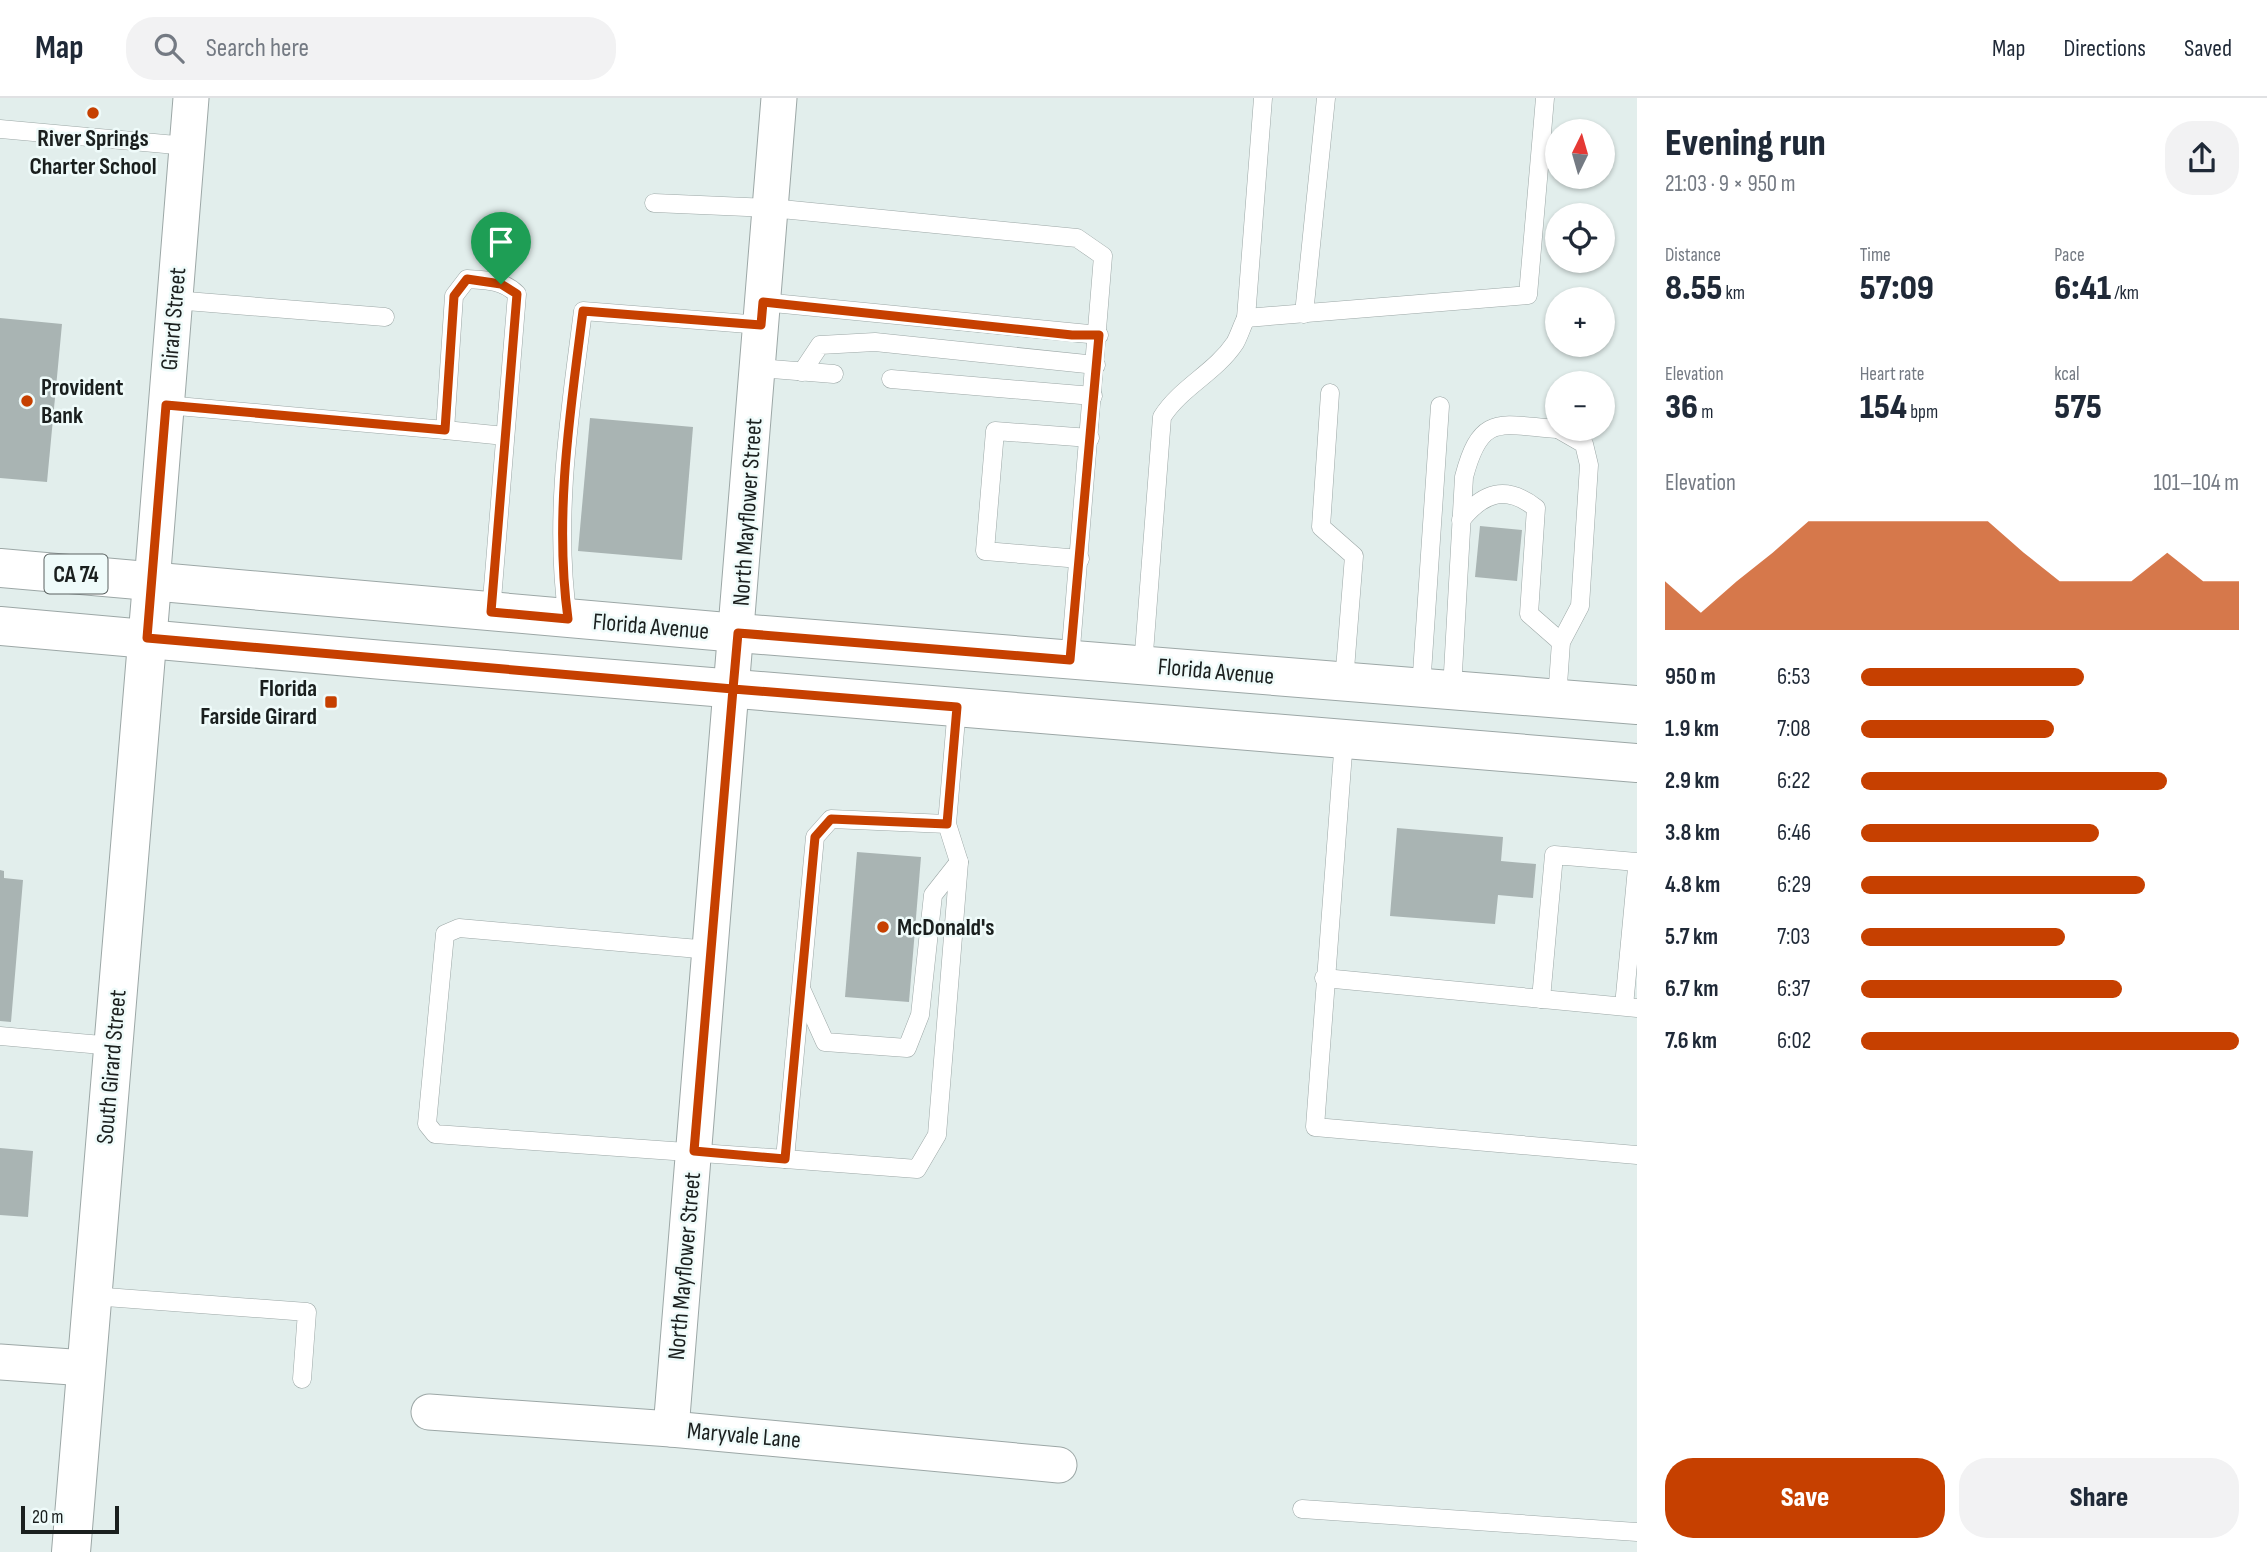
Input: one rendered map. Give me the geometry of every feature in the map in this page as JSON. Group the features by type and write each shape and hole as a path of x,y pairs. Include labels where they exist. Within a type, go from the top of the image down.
{"main road":[{"name":"Florida Avenue","path":"0,568 568,619 1637,705"},
{"name":"South Girard Street","path":"71,1552 152,583"},
{"name":"CA 74","path":"0,626 1637,763"}],"street":[{"name":"Girard Street","path":"152,583 191,98"},
{"name":"North Mayflower Street","path":"671,1429 738,633 779,98"},
{"path":"0,1362 86,1368"},
{"name":"Maryvale Lane","path":"429,1412 671,1429 1059,1465"}],"lane":[{"path":"1143,666 1162,417 1174,399 1235,343 1246,318 1263,98"},
{"path":"1304,314 1326,98"},
{"path":"1246,318 1528,295 1545,98"},
{"path":"0,129 187,146"},
{"path":"654,203 771,208 1077,238 1103,256 1099,335 1070,660"},
{"path":"445,430 454,296 467,279 491,281 517,294 491,612"},
{"path":"174,300 384,317"},
{"path":"568,619 561,570 565,480 583,311 655,317 762,314 1099,335"},
{"path":"802,372 820,345 875,342 1096,365"},
{"path":"758,368 834,374"},
{"path":"891,379 1093,396"},
{"path":"1331,393 1321,527 1354,556 1344,682"},
{"path":"166,405 505,436"},
{"path":"1436,689 1440,406"},
{"path":"1436,689 1461,520 1464,477 1472,445 1483,431 1499,425 1545,428"},
{"path":"1080,559 985,551 995,431 1090,438"},
{"path":"1557,699 1561,642 1580,606 1589,465 1584,444 1579,441"},
{"path":"1461,520 1478,500 1498,494 1522,498 1536,508 1529,614 1561,642"},
{"path":"710,950 459,928 445,934 428,1124 435,1134 917,1169 937,1135 959,862 947,824 957,707"},
{"path":"1344,739 1315,1126 1637,1155"},
{"path":"785,1159 815,837 831,819 947,824"},
{"path":"1541,999 1554,855 1637,862"},
{"path":"801,988 825,1042 907,1048 920,1015 933,895 959,862"},
{"path":"1324,978 1630,1007 1637,868"},
{"path":"0,1036 113,1046"},
{"path":"92,1296 307,1312 302,1379"},
{"path":"1303,1509 1637,1532"}],"building":[{"name":"Provident Bank","path":"0,318 62,324 47,482 0,478"},
{"path":"590,418 693,427 682,560 578,551"},
{"path":"1480,526 1522,530 1517,581 1475,577"},
{"path":"1397,828 1503,837 1501,861 1536,864 1533,898 1498,895 1495,924 1390,916"},
{"name":"McDonald's","path":"857,852 921,857 909,1002 845,997"},
{"path":"0,870 4,871 4,878 23,880 11,1022 0,1021"},
{"path":"0,1148 33,1151 28,1217 0,1215"}],"place":[{"name":"River Springs Charter School","path":"93,113"},
{"name":"Provident Bank","path":"27,401"},
{"name":"Florida Farside Girard","path":"331,702"},
{"name":"McDonald's","path":"883,927"}],"route":[{"path":"501,284 467,279 459,286 454,296 445,430 166,405 147,638 733,689 694,1151 785,1159 815,837 831,819 947,824 957,707 733,689 738,633 1070,660 1099,335 1072,335 763,302 761,325 583,311 565,480 561,570 568,619 491,612 517,294 501,284"}]}
